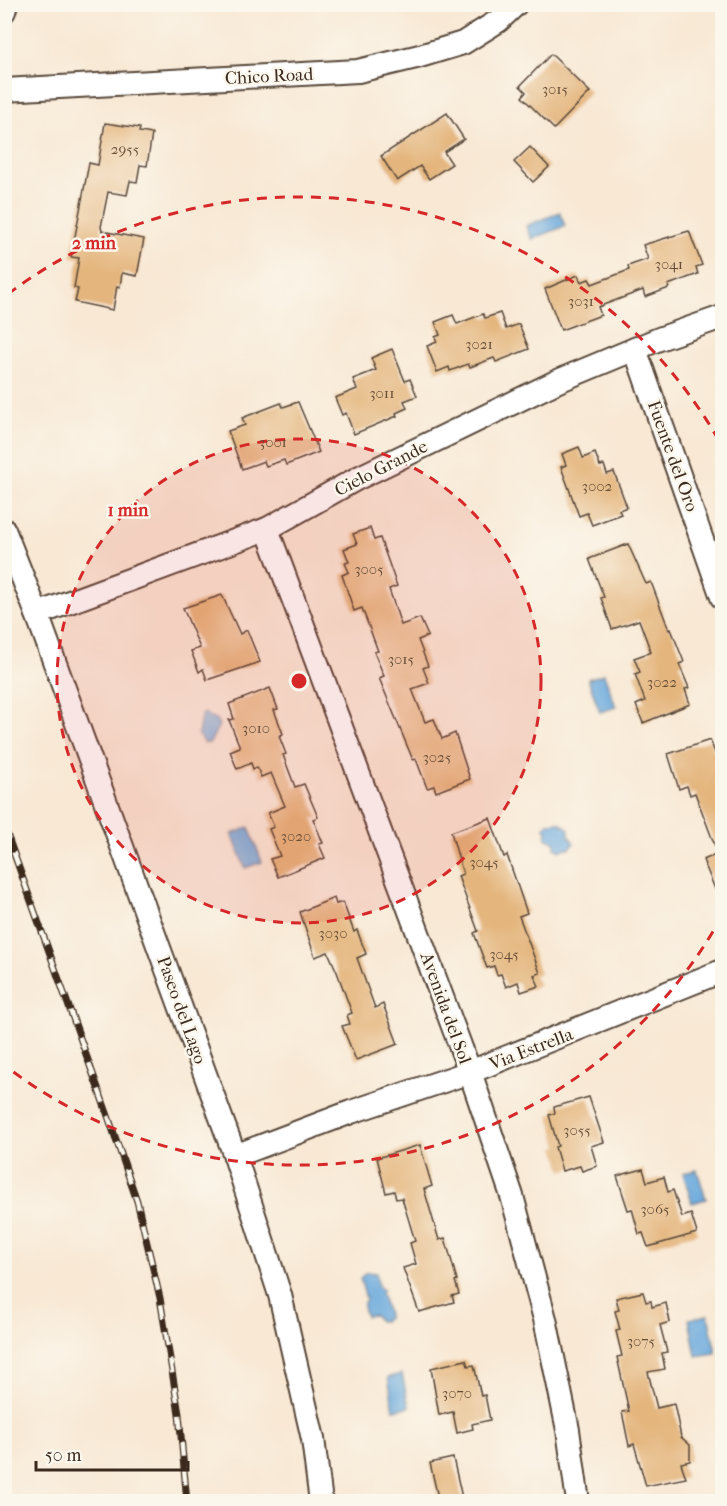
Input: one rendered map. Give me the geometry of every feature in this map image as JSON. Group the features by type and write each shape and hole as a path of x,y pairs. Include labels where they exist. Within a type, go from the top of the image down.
{"street":[{"path":"4,11 6,4"},
{"name":"Chico Road","path":"4,90 358,71 463,43 498,21 516,4"},
{"name":"Cielo Grande","path":"38,614 267,529 358,478 558,381 634,349 723,317"},
{"name":"Fuente del Oro","path":"634,349 723,597"},
{"name":"Avenida del Sol","path":"267,529 470,1072 512,1196 545,1319 568,1430 578,1502"},
{"name":"Paseo del Lago","path":"4,530 38,614 235,1156 280,1295 314,1439 321,1502"},
{"name":"Via Estrella","path":"235,1156 351,1112 470,1072 723,971"}],"water":[{"path":"560,212 565,226 532,239 526,226"},
{"path":"604,674 616,707 600,712 588,679"},
{"path":"205,713 216,719 219,725 210,743 204,743 198,735 201,715"},
{"path":"559,822 569,829 569,836 574,843 570,848 560,851 555,848 555,841 546,839 547,831 544,827 548,823"},
{"path":"249,827 262,862 245,868 232,834"},
{"path":"697,1170 706,1199 692,1203 683,1173"},
{"path":"367,1272 376,1273 378,1286 383,1290 381,1293 388,1314 383,1321 379,1321 374,1315 366,1316 364,1312 363,1305 366,1299 360,1278"},
{"path":"708,1315 716,1353 696,1356 689,1319"},
{"path":"402,1374 409,1407 394,1410 388,1377"}],"building":[{"path":"551,54 590,92 554,129 522,97 526,92 520,86"},
{"path":"447,113 464,139 444,152 452,164 429,179 420,166 397,181 381,156"},
{"path":"105,123 140,128 139,132 152,134 147,166 140,165 137,182 130,181 127,195 108,192 102,231 144,239 137,276 122,273 113,310 75,302 78,289 74,288 79,258 71,257 89,163 98,165"},
{"path":"530,147 549,167 533,182 514,162"},
{"path":"689,231 702,265 696,267 698,274 668,285 669,288 645,297 643,290 598,307 601,315 561,330 545,289 578,275 581,282 589,279 592,284 629,270 628,266 648,259 643,245"},
{"path":"500,313 506,329 519,324 529,349 496,362 494,358 470,367 468,364 450,371 449,367 437,372 427,346 437,342 435,337 440,335 435,322 453,315 457,324 483,314 485,318"},
{"path":"392,349 405,381 410,379 417,396 404,401 407,408 396,413 397,416 354,434 346,413 342,415 335,398 357,389 353,379 376,370 371,358"},
{"path":"298,402 319,452 286,465 284,460 266,466 264,461 242,469 228,431 245,425 242,418 281,403 283,407"},
{"path":"579,447 583,458 595,453 600,466 604,465 607,474 614,472 627,507 619,510 621,514 592,525 587,513 579,516 561,467 566,465 562,454"},
{"path":"370,528 374,540 380,538 397,586 389,589 401,625 420,618 428,636 418,640 428,666 423,668 429,683 412,689 425,722 434,719 442,739 455,733 470,779 436,792 434,786 427,788 416,759 413,760 379,678 384,676 374,652 378,651 362,608 354,611 342,575 349,572 345,563 349,562 344,549 357,544 353,534"},
{"path":"628,544 646,584 651,582 669,630 671,629 684,662 679,664 689,688 685,689 690,704 643,723 636,705 645,701 635,674 640,672 634,658 651,652 639,620 612,629 601,598 604,597 589,559"},
{"path":"222,595 240,634 247,630 260,662 207,680 203,669 199,672 191,651 200,648 183,608"},
{"path":"270,688 278,709 274,710 283,734 279,736 286,754 283,755 295,787 304,784 318,817 313,819 323,843 319,844 325,858 278,877 270,859 280,856 269,829 274,827 268,813 285,806 271,773 261,777 257,767 253,769 251,763 237,769 230,751 240,747 229,720 234,719 229,704"},
{"path":"710,740 723,773 723,781 716,783 723,799 722,906 703,860 718,854 695,793 690,795 687,786 679,789 668,754"},
{"path":"490,818 504,857 507,855 527,913 519,916 540,973 534,975 539,986 521,992 518,982 506,987 501,974 497,975 494,966 487,968 474,933 478,931 458,876 463,874 451,832"},
{"path":"334,898 336,904 343,902 354,932 357,930 366,954 357,958 375,1008 383,1004 398,1044 356,1060 342,1026 350,1024 347,1015 352,1013 337,972 328,952 315,957 300,912"},
{"path":"589,1097 604,1142 591,1146 597,1166 582,1171 580,1166 562,1171 549,1115 555,1113 554,1107"},
{"path":"420,1145 432,1186 424,1189 439,1240 445,1238 459,1294 452,1296 454,1302 419,1312 403,1268 416,1264 410,1243 415,1241 402,1198 396,1199 394,1191 386,1193 377,1158"},
{"path":"643,1169 647,1182 664,1177 668,1192 673,1190 682,1217 691,1214 697,1233 648,1247 643,1233 639,1234 632,1209 628,1210 617,1176"},
{"path":"643,1292 646,1302 651,1301 652,1307 666,1303 670,1322 660,1325 667,1352 662,1353 665,1369 648,1372 657,1408 674,1404 681,1437 690,1445 690,1461 681,1463 686,1478 646,1486 634,1444 629,1446 622,1412 629,1411 617,1357 622,1356 616,1331 620,1330 615,1311 619,1310 616,1298"},
{"path":"466,1360 468,1366 474,1365 481,1396 485,1395 490,1420 472,1424 473,1429 457,1433 453,1412 439,1415 431,1368"},
{"path":"453,1458 463,1502 439,1502 430,1463"}],"railway":[{"path":"4,826 137,1201 160,1298 179,1414 187,1502"}]}
